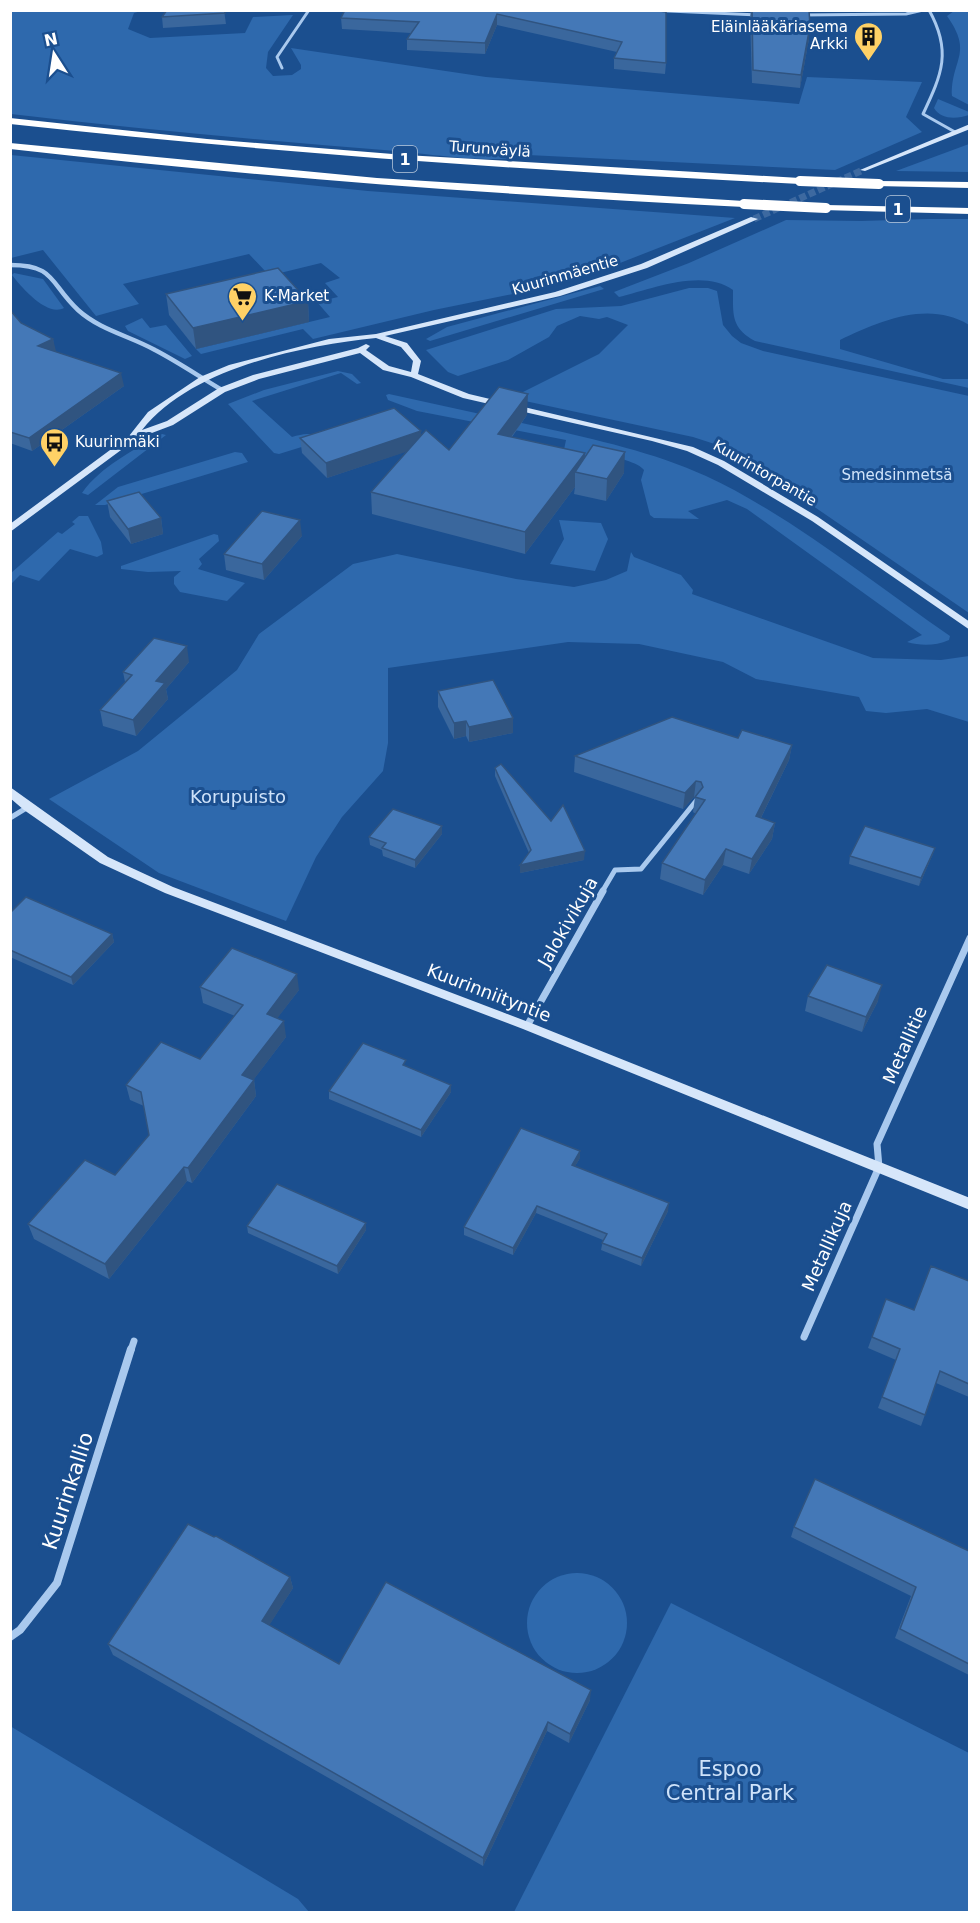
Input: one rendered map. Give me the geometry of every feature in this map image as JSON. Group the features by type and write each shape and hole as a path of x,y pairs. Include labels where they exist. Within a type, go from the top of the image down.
{"highway":[{"name":"Turunväylä","path":"10,120 249,147 414,160 800,181 969,185"},
{"name":"1","path":"10,146 218,169 399,184 826,208 969,211"}],"street":[{"path":"282,68 277,57 309,10"},
{"path":"646,10 766,15"},
{"path":"801,15 906,14 923,10"},
{"path":"928,10 940,28 945,50 934,91 923,114 955,132"},
{"path":"863,170 969,126"},
{"name":"Kuurinmäentie","path":"10,529 132,438 151,414 204,379 248,362 307,346 376,336 557,294 645,266 754,219"},
{"path":"10,265 25,265 45,270 78,310 101,326 154,349 222,390"},
{"path":"376,336 404,345 417,361 414,375"},
{"name":"Kuurinmäentie","path":"132,438 170,423 222,390 256,377 361,350 376,336"},
{"name":"Kuurintorpantie","path":"361,350 386,369 414,375 466,396 654,438 690,449 721,463 815,519 969,627"},
{"name":"Kuurinniityntie","path":"10,791 28,807 104,860 169,890 527,1026 969,1204"},
{"name":"Jalokivikuja","path":"527,1026 615,870 641,869 696,801"},
{"path":"10,818 28,807"},
{"name":"Metallitie","path":"879,1167 877,1144 969,938"},
{"name":"Metallikuja","path":"804,1337 879,1167"},
{"name":"Kuurinkallio","path":"10,1637 20,1630 57,1583 134,1341"}],"green space":[{"path":"11,10 141,11 134,13 128,29 150,38 245,33 253,17 293,15 268,52 266,68 273,76 292,75 301,69 291,48 486,77 799,104 807,77 922,82 906,117 922,132 835,170 528,155 500,159 464,158 11,114"},
{"path":"954,11 969,11 969,105 952,96 960,48 955,29 947,16"},
{"path":"938,99 969,112 969,115 954,118 941,115 934,108"},
{"path":"969,144 969,172 896,171"},
{"path":"11,155 368,191 735,218 597,272 532,290 434,310 313,339 303,329 201,354 196,349 330,317 317,302 338,297 325,283 340,278 321,263 276,274 267,273 249,254 123,284 139,304 96,316 43,250 11,258"},
{"path":"969,219 969,325 937,314 904,316 871,326 840,340 840,349 943,379 969,379 969,388 755,341 737,326 733,290 721,284 692,280 662,285 619,297 614,292 689,263 786,220"},
{"path":"14,273 43,279 64,308 57,310 35,300 12,275"},
{"path":"600,286 604,289 430,341 426,339 447,327"},
{"name":"Smedsinmetsä","path":"689,288 708,288 717,291 723,325 741,343 763,351 969,396 969,613 730,449 693,437 511,398 599,354 628,325 607,317 599,319 580,316 557,326 549,337 508,360 458,376 448,372 426,350 556,309 621,306"},
{"path":"142,318 150,328 166,325 192,356 185,359 128,331 125,326"},
{"path":"338,371 352,374 361,383 357,384 341,373 252,401 292,437 304,434 321,441 279,454 274,453 228,404 264,390"},
{"path":"386,395 604,442 666,460 706,476 769,510 800,530 950,636 949,640 928,645 907,642 922,635 747,509 727,500 688,511 699,519 654,518 650,515 641,480 644,470 636,464 603,456 592,457 574,465 561,464 566,440 417,411 388,400"},
{"path":"162,434 166,435 88,495 82,493 108,467"},
{"path":"235,452 242,453 248,462 105,505 95,505 118,487"},
{"path":"79,516 88,516 101,542 103,554 97,557 70,549 39,581 20,575 11,584 11,573 58,532 62,534 75,524 72,522"},
{"path":"559,520 601,523 608,539 595,571 550,564 564,539"},
{"path":"214,534 218,535 219,541 199,559 202,564 198,569 245,583 227,601 180,592 174,584 174,577 181,571 148,572 121,569 121,566"},
{"name":"Korupuisto","path":"631,552 634,557 681,575 693,590 692,594 873,658 941,660 969,656 969,722 927,709 886,713 866,711 859,697 756,679 723,662 639,644 568,642 388,668 388,743 383,771 342,817 316,857 286,921 159,873 49,799 138,751 237,670 259,634 353,564 397,554 516,579 574,587 606,580 627,571"},
{"path":"577,1573 596,1577 613,1587 623,1604 627,1623 623,1642 613,1659 596,1669 577,1673 558,1669 541,1659 531,1642 527,1623 531,1604 541,1587 558,1577"},
{"name":"Espoo Central Park","path":"671,1603 969,1753 969,1912 514,1912"},
{"path":"10,1726 298,1899 309,1912 11,1912"}],"building":[{"path":"167,10 224,10 225,13 162,17"},
{"path":"345,10 653,10 666,12 666,63 614,58 622,42 497,14 485,43 407,39 419,22 341,18"},
{"path":"752,10 809,10 810,26 801,75 753,70"},
{"path":"278,268 308,301 193,328 166,294"},
{"path":"10,310 21,323 53,339 38,346 121,373 29,438 10,432"},
{"path":"499,387 528,394 498,434 585,453 525,532 371,492 426,430 449,450"},
{"path":"394,408 421,431 326,463 300,438"},
{"path":"593,445 625,452 607,479 575,472"},
{"path":"139,492 161,518 128,529 107,501"},
{"path":"262,511 300,520 262,564 224,554"},
{"path":"154,638 187,646 156,681 165,683 133,720 100,710 132,675 123,672"},
{"path":"493,680 513,718 469,727 466,721 454,723 438,691"},
{"path":"672,717 738,738 742,730 792,745 756,816 775,823 752,859 726,849 705,880 662,863 705,800 695,797 703,787 701,782 696,781 685,793 575,756"},
{"path":"501,764 551,821 563,805 585,851 520,865 531,850 495,768"},
{"path":"393,809 442,826 415,860 382,848 386,843 369,837"},
{"path":"865,826 935,848 921,878 850,856"},
{"path":"26,897 112,934 71,977 10,950 10,913"},
{"path":"232,948 297,974 267,1014 284,1021 242,1075 254,1080 188,1168 184,1167 105,1264 28,1224 85,1160 115,1175 149,1135 141,1092 126,1085 161,1042 200,1059 243,1005 200,987"},
{"path":"827,965 882,985 866,1017 808,996"},
{"path":"363,1043 406,1060 403,1065 451,1085 421,1130 329,1091"},
{"path":"521,1128 580,1151 572,1165 669,1203 642,1258 602,1243 607,1234 537,1206 513,1248 464,1227"},
{"path":"277,1184 366,1223 337,1266 247,1226"},
{"path":"931,1266 969,1281 969,1384 940,1371 925,1415 882,1397 900,1349 872,1337 886,1299 914,1310"},
{"path":"815,1479 969,1551 969,1664 900,1629 916,1587 794,1527"},
{"path":"188,1524 216,1536 290,1577 262,1621 339,1664 386,1582 591,1690 570,1734 548,1722 483,1858 108,1644"}],"tunnel":[{"path":"754,219 863,170"}],"place":[{"name":"Eläinlääkäriasema Arkki","path":"869,62"},
{"name":"K-Market","path":"243,322"},
{"name":"Kuurinmäki","path":"54,468"}]}
